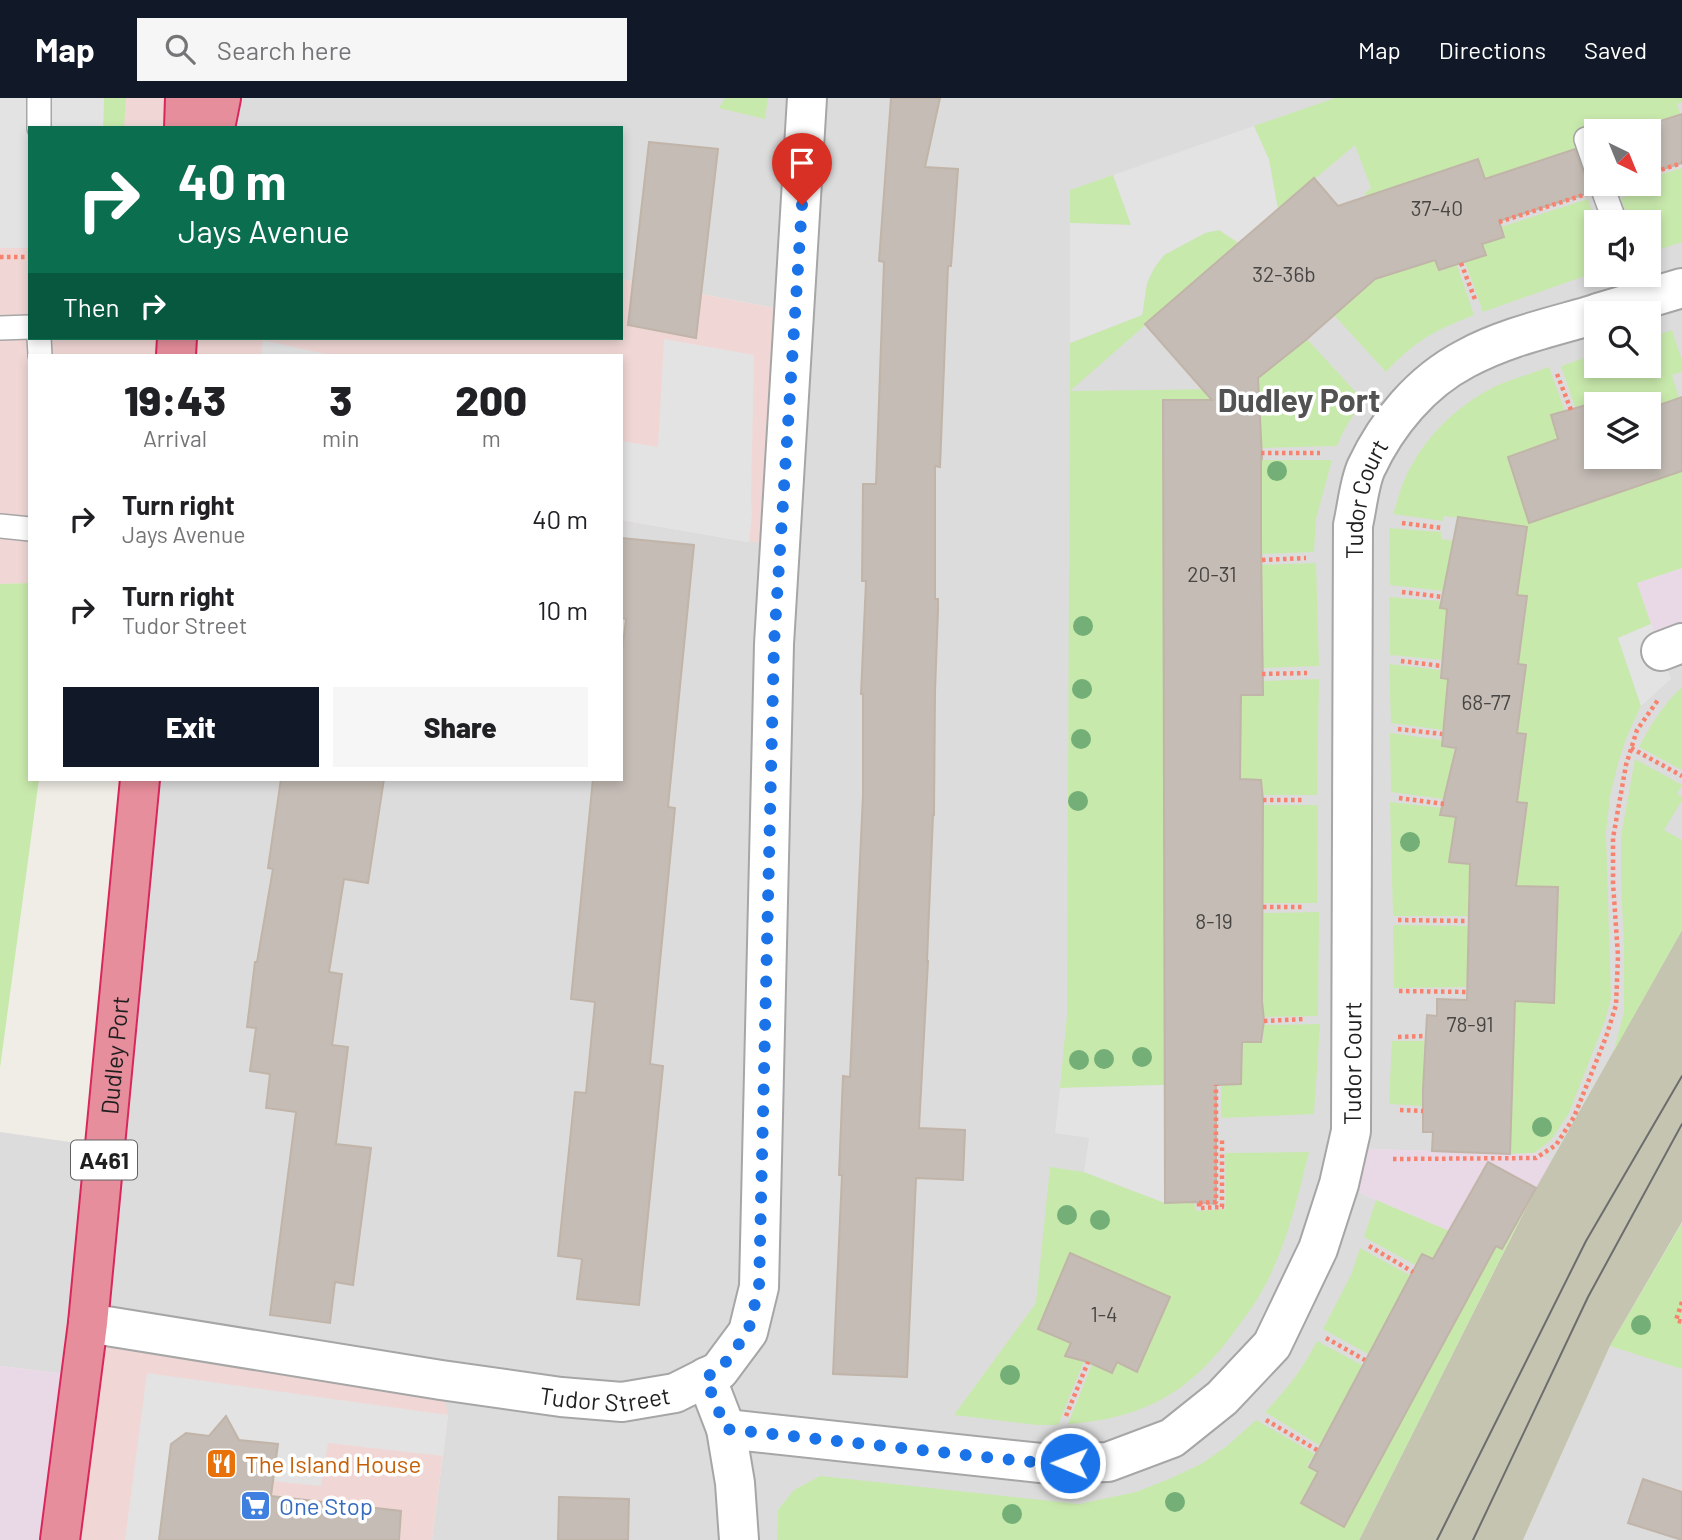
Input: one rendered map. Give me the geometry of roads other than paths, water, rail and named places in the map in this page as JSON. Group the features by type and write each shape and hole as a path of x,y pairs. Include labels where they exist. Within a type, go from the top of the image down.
{"highway":[{"path":"184,126 185,98"},
{"path":"215,126 221,98"},
{"name":"Dudley Port","path":"60,1540 88,1323 139,781"}],"street":[{"name":"Tudor Street","path":"88,1323 441,1380 561,1397 622,1402 675,1393 719,1371 748,1332 759,1287 774,644 807,98"},
{"name":"Tudor Court","path":"1616,301 1637,287 1682,288"},
{"name":"Tudor Court","path":"726,1429 1050,1464 1108,1462 1172,1438 1222,1398 1272,1345 1318,1249 1339,1184 1351,1131 1353,526 1365,470 1392,423 1427,384 1464,359 1509,340 1584,318"},
{"path":"705,1377 726,1429 735,1483 739,1540"}],"lane":[{"path":"39,98 39,126"},
{"path":"0,328 28,327"},
{"path":"0,526 28,529"}],"tram line":[{"path":"1437,1540 1586,1241 1682,1076"},
{"path":"1473,1540 1588,1297 1682,1124"}],"place":[{"name":"The Island House","path":"222,1463"},
{"name":"One Stop","path":"256,1505"}],"district":[{"name":"Dudley Port","path":"1299,399"}]}
